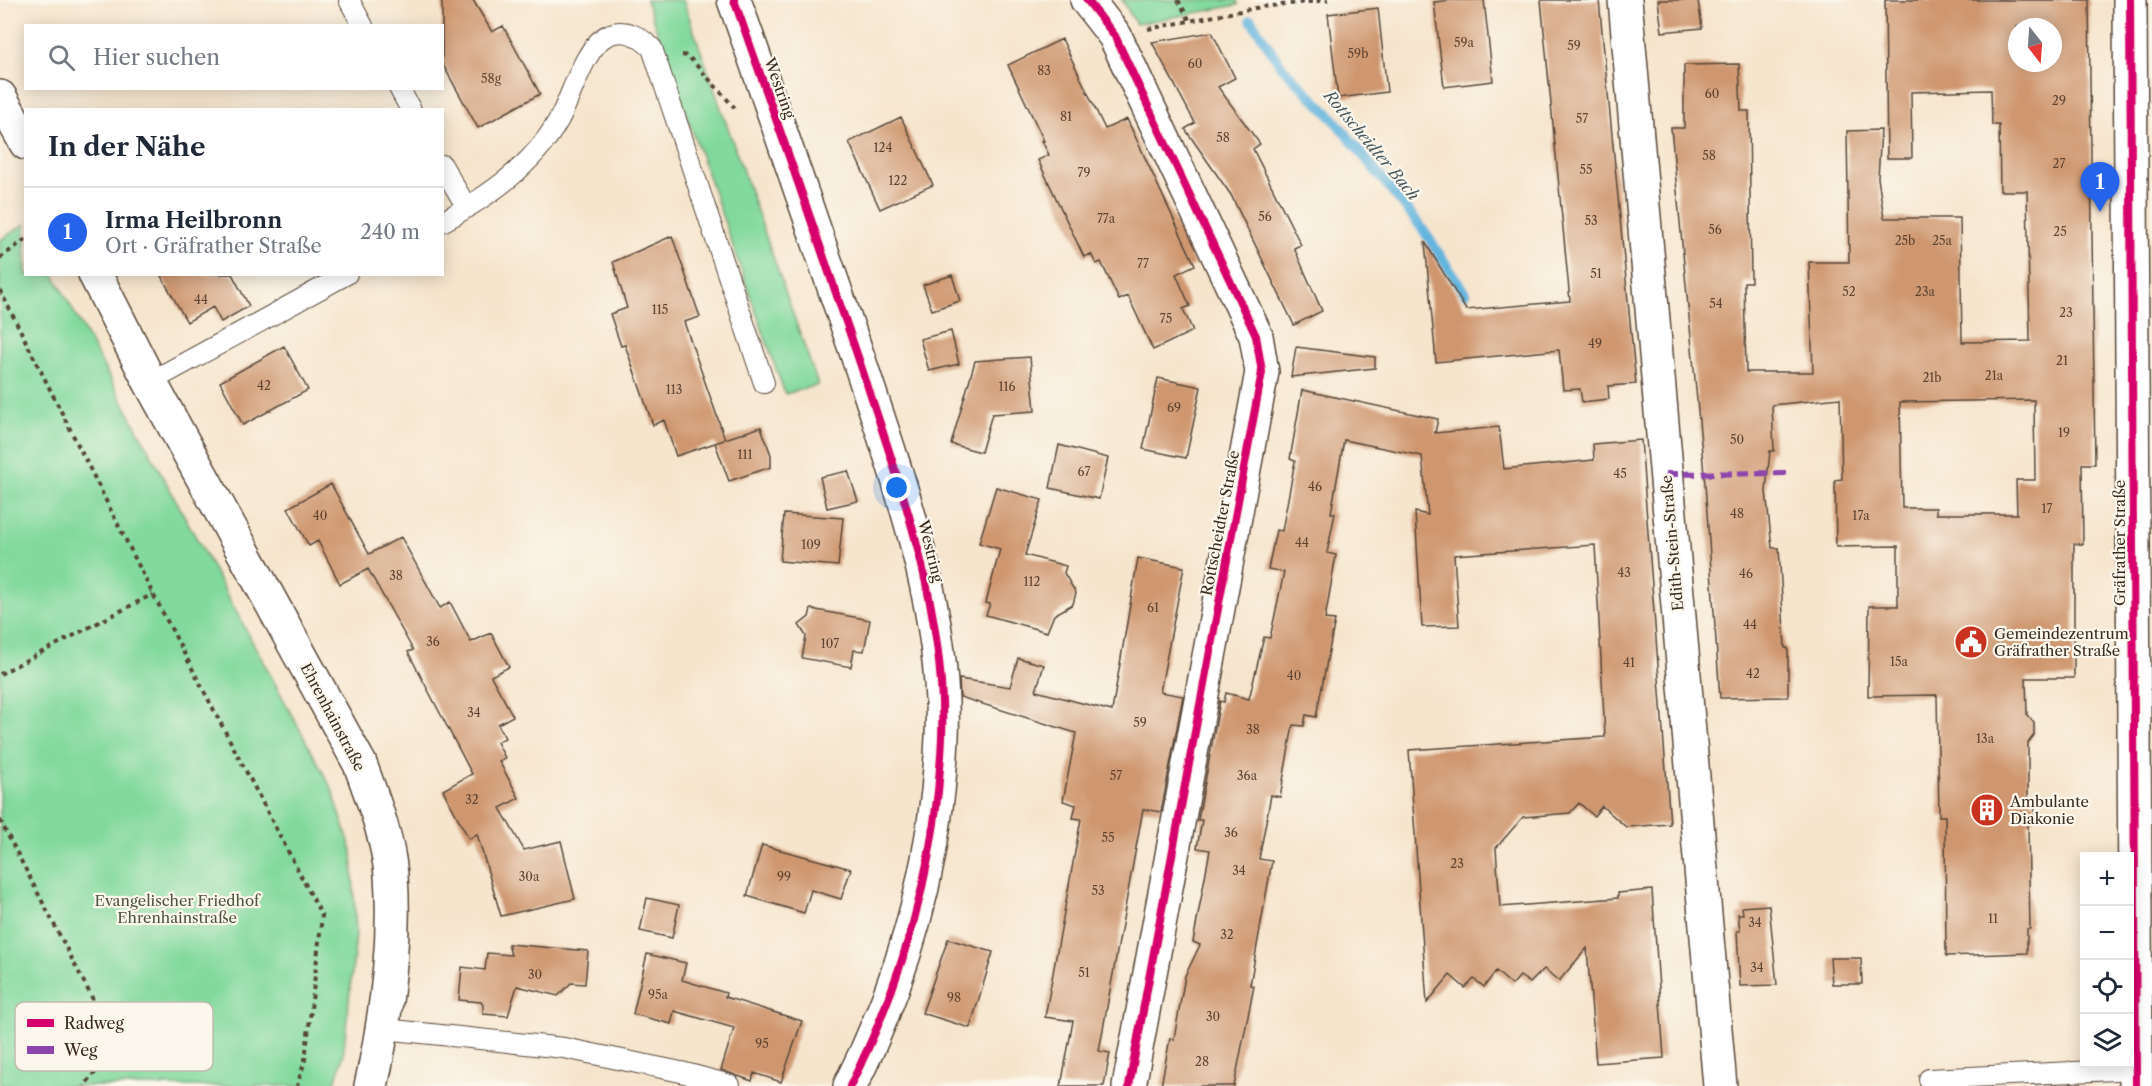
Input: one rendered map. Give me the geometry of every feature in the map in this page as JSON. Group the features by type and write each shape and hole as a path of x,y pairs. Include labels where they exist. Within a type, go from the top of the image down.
{"street":[{"name":"Westring","path":"734,0 794,168 888,448 919,554 931,607 940,683 942,736 931,843 918,909 900,971 875,1037 850,1086"},
{"name":"Rottscheidter Straße","path":"1087,0 1098,11 1120,46 1256,336 1262,372 1129,1086"},
{"name":"Edith-Stein-Straße","path":"1625,0 1720,1086"},
{"name":"Gräfrather Straße","path":"2130,0 2136,1078"},
{"path":"0,97 24,139"},
{"name":"Ehrenhainstraße","path":"96,276 150,382 360,764 373,801 391,874 391,939 384,1029 371,1086"}],"lane":[{"path":"349,0 362,24"},
{"path":"444,221 467,208 520,171 558,122 595,45 607,35 621,32 638,35 652,48 764,383"},
{"path":"400,90 410,108"},
{"path":"444,168 467,208"},
{"path":"150,382 343,276"},
{"path":"384,1029 564,1048 681,1072 730,1085"},
{"path":"1929,1079 2136,1078"}],"path":[{"path":"1178,0 1190,21 1261,8 1328,0"},
{"path":"652,48 688,56 709,82 740,113"},
{"path":"0,258 24,240"},
{"path":"0,290 153,594 322,916 305,1060 297,1086"},
{"path":"0,674 153,594"},
{"path":"0,820 94,1002"},
{"path":"84,1086 96,1071"}],"green space":[{"path":"646,0 683,0 818,385 785,394"},
{"path":"1122,0 1237,0 1238,5 1136,24"},
{"name":"Evangelischer Friedhof Ehrenhainstraße","path":"24,225 24,276 55,276 332,789 352,851 356,935 343,1056 334,1086 0,1086 0,240"}],"building":[{"path":"442,0 473,0 492,32 503,26 540,94 478,128 444,67 444,24 442,24"},
{"path":"1484,0 1493,81 1444,87 1434,2"},
{"path":"1541,0 1599,0 1636,384 1608,386 1609,399 1582,402 1580,389 1563,390 1559,350 1436,362 1425,242 1466,310 1570,301"},
{"path":"1658,0 1698,0 1702,28 1662,32"},
{"path":"1885,0 2089,0 2095,464 2082,464 2083,544 2074,544 2074,678 2026,678 2027,715 2034,723 2034,735 2028,743 2028,797 2035,804 2035,817 2028,825 2030,929 2027,929 2027,953 1946,956 1945,816 1939,816 1937,695 1868,696 1869,606 1898,606 1898,546 1836,547 1835,480 1842,479 1840,398 1772,405 1774,451 1770,451 1766,491 1772,548 1779,548 1785,648 1788,648 1788,697 1720,698 1705,484 1671,128 1684,128 1684,65 1739,64 1741,111 1749,111 1751,282 1744,282 1746,372 1813,372 1809,262 1849,262 1847,131 1881,130 1878,178 1884,218 1960,218 1962,342 2030,341 2027,191 2000,191 1999,125 1992,125 1991,90 1911,92 1912,158 1887,158","holes":["2034,400 2035,480 2016,480 2017,514 1936,514 1936,508 1902,508 1900,402"]},
{"path":"1378,8 1387,92 1338,98 1328,14"},
{"path":"1212,32 1235,78 1218,87 1260,144 1253,149 1301,245 1294,248 1322,311 1294,325 1231,195 1185,129 1195,123 1152,42"},
{"path":"1062,39 1105,129 1127,119 1195,265 1176,274 1190,306 1183,309 1193,331 1153,350 1128,296 1119,300 1101,262 1096,264 1091,254 1084,257 1038,160 1049,155 1008,65"},
{"path":"901,117 933,185 880,209 849,142"},
{"path":"672,236 700,317 684,322 725,439 761,427 771,455 771,467 729,481 715,443 676,456 664,420 653,425 625,345 621,346 610,314 627,308 613,262"},
{"path":"952,275 960,301 932,310 923,285"},
{"path":"161,276 233,276 249,306 221,322 213,307 187,322"},
{"path":"951,331 959,364 929,371 920,339"},
{"path":"284,346 308,390 243,425 220,382"},
{"path":"1296,347 1375,357 1375,368 1291,377"},
{"path":"1030,357 1035,411 992,414 981,452 951,444 975,361"},
{"path":"1158,378 1201,387 1186,458 1143,449"},
{"path":"1302,390 1438,419 1435,433 1499,427 1504,469 1594,460 1593,444 1641,440 1670,824 1626,827 1602,806 1594,816 1579,803 1570,813 1523,817 1496,848 1500,907 1618,898 1618,893 1652,890 1664,1058 1596,1063 1587,948 1559,981 1544,969 1530,983 1520,976 1512,985 1496,971 1484,987 1474,979 1465,988 1450,975 1427,1003 1409,750 1605,737 1595,545 1454,555 1459,626 1422,627 1415,512 1428,515 1422,456 1344,440 1331,513 1335,513 1327,553 1336,555 1325,619 1335,620 1316,717 1306,715 1304,726 1293,725 1280,797 1271,795 1259,859 1272,861 1250,985 1254,986 1234,1086 1161,1086 1170,1038 1174,1039 1185,976 1200,945 1193,942 1210,850 1197,848 1202,820 1198,820 1220,701 1224,702 1226,693 1249,699 1264,637 1270,638 1284,572 1268,569 1276,530 1282,531 1295,461 1290,459"},
{"path":"1059,445 1108,458 1099,499 1050,488"},
{"path":"848,471 858,501 827,508 820,477"},
{"path":"331,484 369,554 401,537 440,608 450,602 471,642 491,633 509,667 491,676 513,716 498,724 505,738 497,742 505,758 499,761 519,798 500,808 524,850 561,841 575,899 501,916 477,834 469,839 443,790 472,774 408,652 413,650 368,569 340,584 318,541 309,546 288,508"},
{"path":"996,487 1042,500 1025,555 1066,566 1064,573 1076,593 1073,604 1054,615 1047,632 986,615 990,604 986,603 1000,549 979,543"},
{"path":"784,514 843,518 838,566 780,561"},
{"path":"1138,558 1184,567 1160,692 1183,696 1161,812 1143,809 1099,1051 1110,1053 1104,1086 1061,1086 1073,1021 1045,1017 1081,819 1073,818 1076,805 1063,801 1076,733 960,697 959,679 1010,687 1018,658 1044,665 1036,691 1112,711"},
{"path":"811,609 870,620 864,651 854,650 851,667 802,658 806,636 799,625 809,617"},
{"path":"762,845 851,869 841,899 811,890 804,913 747,896"},
{"path":"647,898 679,905 672,938 640,931"},
{"path":"1769,905 1777,985 1740,986 1738,914 1743,914 1742,907"},
{"path":"948,939 993,952 970,1028 922,1013"},
{"path":"508,944 588,951 585,984 571,983 558,996 517,986 508,1016 483,1014 481,1002 459,1000 462,967 485,970 487,953 511,955"},
{"path":"647,954 686,963 682,980 726,993 725,997 802,1021 781,1082 754,1073 752,1081 721,1070 734,1028 674,1011 671,1024 633,1014"},
{"path":"1830,958 1861,958 1862,984 1832,984"}],"waterway":[{"name":"Rottscheidter Bach","path":"1251,20 1282,67 1332,117 1422,228 1465,293"}],"marked path":[{"path":"1666,474 1792,473"}],"cycle path":[{"path":"734,0 813,225 904,498 928,593 937,641 942,737 939,783 925,872 915,916 887,1003 850,1086"},
{"path":"1087,0 1115,36 1256,336 1262,372 1129,1086"},
{"path":"2130,0 2136,1086"}],"place":[{"name":"Irma Heilbronn","path":"2100,212"},
{"name":"Gemeindezentrum Gräfrather Straße","path":"1971,642"},
{"name":"Ambulante Diakonie","path":"1987,810"}]}
